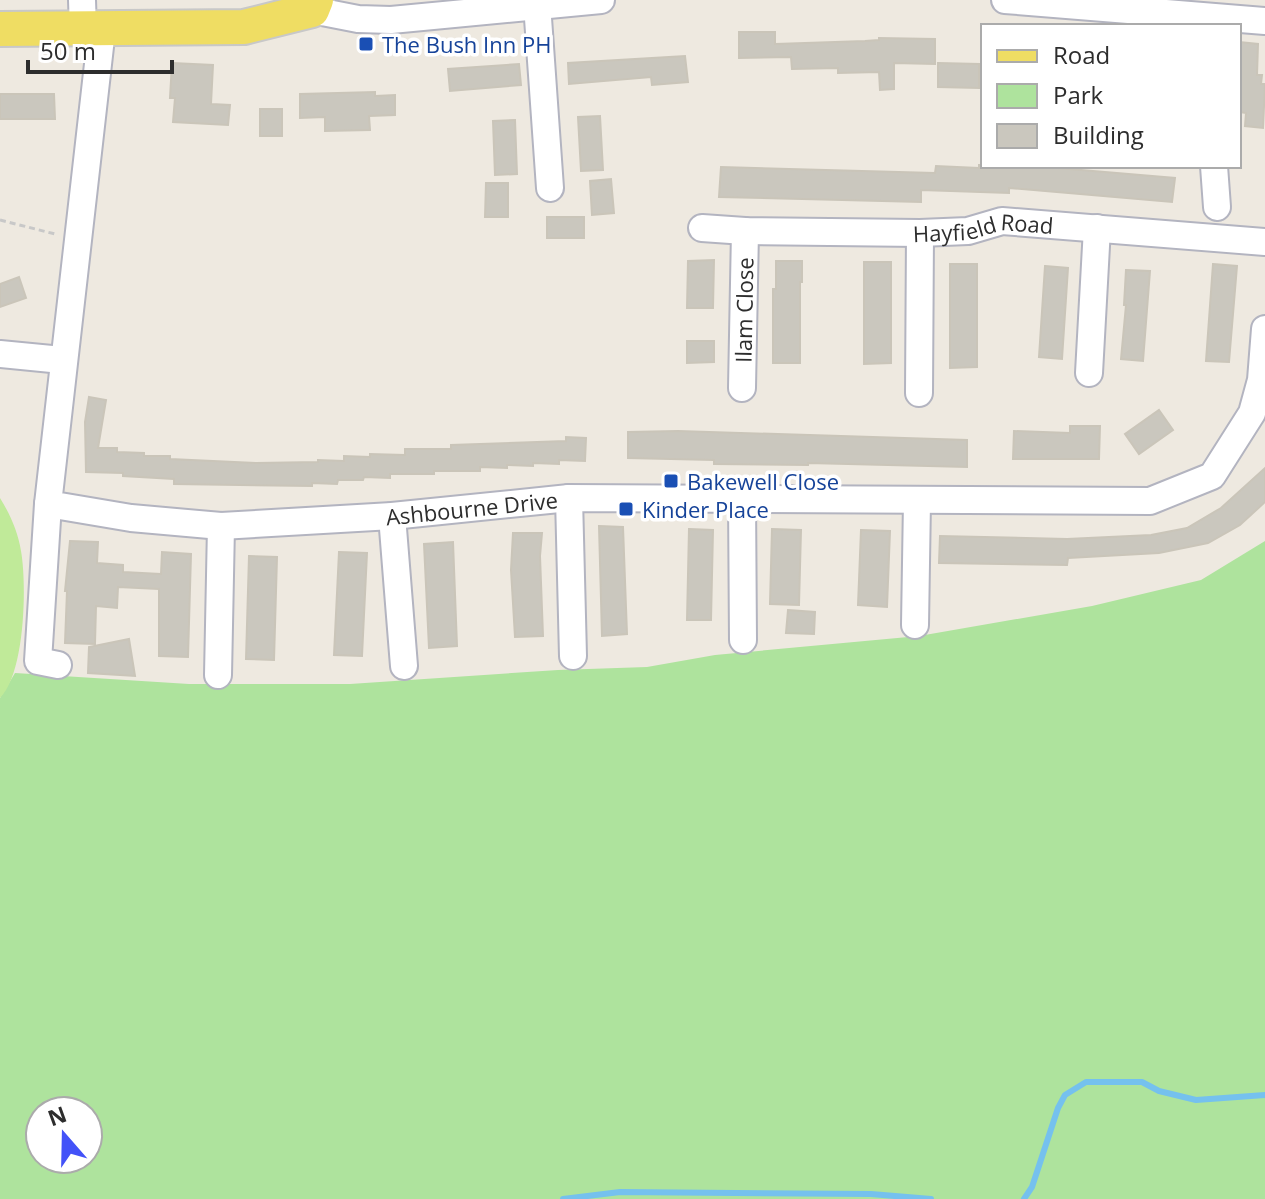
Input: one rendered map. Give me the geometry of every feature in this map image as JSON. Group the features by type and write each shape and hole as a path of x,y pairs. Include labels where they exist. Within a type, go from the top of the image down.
{"main road":[{"path":"0,29 89,20 244,27 314,5"}],"street":[{"path":"314,5 358,19 380,20 444,7 601,0"},
{"path":"1005,0 1193,21 1265,21"},
{"path":"537,4 550,188"},
{"path":"58,665 38,661 48,504 77,239 89,20"},
{"path":"1214,168 1217,207"},
{"name":"Hayfield Road","path":"702,228 920,233 968,231 1002,221 1265,242"},
{"path":"1089,373 1097,228"},
{"name":"Ilam Close","path":"742,388 745,231"},
{"path":"919,393 920,233"},
{"name":"Ashbourne Drive","path":"48,504 131,518 221,526 392,516 569,498 1150,501 1212,476 1252,413 1261,380 1265,329"},
{"path":"0,354 62,360"},
{"path":"569,498 573,656"},
{"path":"742,498 743,640"},
{"path":"915,625 917,501"},
{"path":"392,516 404,666"},
{"path":"218,675 221,526"}],"path":[{"path":"0,220 77,239"}],"green space":[{"path":"0,498 18,537 23,566 24,606 15,669 0,698"},
{"path":"1265,541 1265,1199 0,1199 0,698 15,673 189,684 350,684 647,667 715,655 919,636 1092,606 1201,580"}],"building":[{"path":"739,32 775,32 775,44 879,38 935,39 935,64 894,63 894,89 880,90 879,72 838,73 838,68 792,69 791,57 739,58"},
{"path":"1241,42 1258,44 1257,75 1262,75 1261,84 1265,84 1263,128 1245,126 1246,113 1241,112"},
{"path":"685,56 688,82 652,85 651,77 569,84 568,63"},
{"path":"172,63 213,65 211,104 230,105 228,125 173,122 175,98 170,98"},
{"path":"938,63 979,64 979,88 938,87"},
{"path":"519,64 521,85 450,91 448,69"},
{"path":"375,92 375,96 395,95 395,115 369,116 370,130 325,131 325,117 300,118 300,94"},
{"path":"0,94 54,94 55,119 0,119"},
{"path":"260,109 282,109 282,136 260,136"},
{"path":"600,116 603,170 581,171 578,117"},
{"path":"515,120 517,174 495,175 493,121"},
{"path":"979,165 981,168 1058,168 1175,178 1172,202 1009,188 1009,193 921,190 921,202 719,197 721,167 935,173 936,166 979,168"},
{"path":"611,179 614,213 592,215 590,181"},
{"path":"486,183 508,183 508,217 485,217"},
{"path":"547,217 584,217 584,238 547,238"},
{"path":"714,260 713,308 687,308 688,261"},
{"path":"776,261 802,261 800,363 773,363"},
{"path":"864,262 891,262 891,363 864,364"},
{"path":"950,264 977,264 977,367 950,368"},
{"path":"1213,264 1237,266 1229,362 1206,361"},
{"path":"1045,266 1068,268 1062,359 1039,357"},
{"path":"1126,270 1150,271 1143,361 1121,359"},
{"path":"19,277 26,298 0,307 0,284"},
{"path":"687,341 714,341 714,362 687,363"},
{"path":"89,397 106,400 98,448 117,448 117,452 144,453 144,456 256,463 344,461 344,456 405,455 405,449 566,441 566,437 586,438 585,461 559,460 559,464 507,465 507,468 480,467 480,471 390,474 390,478 364,477 363,480 338,480 337,484 312,483 312,486 174,484 174,479 86,472 85,422"},
{"path":"1159,410 1173,430 1139,454 1125,434"},
{"path":"1070,426 1100,426 1099,459 1013,459 1014,431 1070,433"},
{"path":"628,432 967,440 967,467 714,464 714,460 628,458"},
{"path":"1265,468 1265,502 1240,525 1208,543 1159,553 1068,558 1067,565 939,563 940,536 1067,539 1151,535 1187,528 1221,508"},
{"path":"599,526 623,527 627,634 602,636"},
{"path":"689,529 713,530 711,620 687,620"},
{"path":"772,529 801,530 799,605 770,604"},
{"path":"861,530 890,531 887,607 858,605"},
{"path":"513,533 542,533 543,636 515,637 511,570"},
{"path":"70,541 98,542 97,563 123,565 123,572 161,574 162,552 191,554 188,657 159,656 159,589 118,587 117,608 96,606 95,644 65,643 65,591"},
{"path":"453,542 457,646 429,648 424,544"},
{"path":"339,552 367,553 362,656 334,655"},
{"path":"249,556 277,557 274,660 246,659"},
{"path":"788,610 815,612 814,634 786,633"},
{"path":"129,639 135,676 88,673 89,647"}],"waterway":[{"path":"1024,1199 1032,1187 1058,1108 1065,1095 1086,1082 1142,1082 1159,1091 1196,1100 1265,1095"},
{"path":"563,1199 620,1192 871,1194 931,1199"}],"place":[{"name":"The Bush Inn PH","path":"366,44"},
{"name":"Bakewell Close","path":"671,481"},
{"name":"Kinder Place","path":"626,509"}]}
